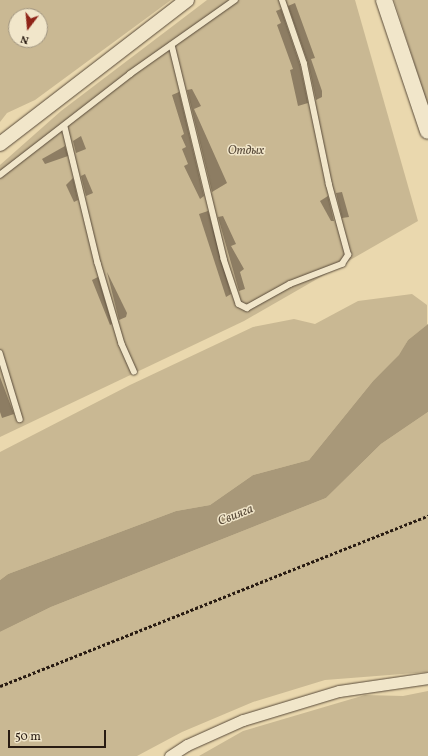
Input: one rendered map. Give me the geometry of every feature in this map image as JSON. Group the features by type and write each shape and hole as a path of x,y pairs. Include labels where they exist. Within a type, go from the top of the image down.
{"main road":[{"path":"384,0 428,131"}],"street":[{"path":"0,144 187,0"},
{"path":"170,756 187,745 243,720 339,691 428,678"}],"lane":[{"path":"0,175 65,127 130,74 236,0"},
{"path":"172,45 224,259 239,304 247,308 290,284 342,264 348,256 327,177 304,64 282,0"},
{"path":"65,127 98,263 122,344 134,371"},
{"path":"0,353 20,419"}],"path":[{"path":"0,686 428,516"}],"green space":[{"path":"0,0 171,0 35,100 7,113 0,122"},
{"name":"Отдых","path":"207,0 355,0 418,221 244,321 0,437 0,165 61,111"},
{"path":"394,0 428,0 428,106"},
{"path":"412,294 427,305 427,325 408,340 400,355 373,381 309,460 253,475 210,505 176,511 8,574 0,580 0,452 130,385 253,327 294,319 315,324 358,301"},
{"path":"428,412 428,672 325,680 253,702 182,732 137,756 0,756 0,632 51,607 326,498 381,444"},
{"path":"428,691 428,756 199,756 243,731 365,695 403,696"}],"water":[{"name":"Свияга","path":"428,324 428,412 381,444 326,498 51,607 0,632 0,580 8,574 176,511 210,505 253,475 309,460 373,381 399,355 408,340"}],"building":[{"path":"295,3 315,58 311,59 322,91 322,97 316,100 308,63 288,6"},
{"path":"281,9 300,65 308,103 298,106 290,70 293,69 277,25 281,23 276,11"},
{"path":"192,89 201,106 194,109 227,183 212,192 187,90"},
{"path":"179,92 204,196 200,199 184,166 188,164 182,149 186,147 181,136 184,134 172,95"},
{"path":"81,136 86,149 76,153 73,141"},
{"path":"65,146 68,156 45,164 42,159"},
{"path":"85,174 93,193 86,196 81,176"},
{"path":"73,178 78,200 74,202 66,185"},
{"path":"342,192 349,217 342,218 336,193"},
{"path":"328,196 334,221 331,221 320,201"},
{"path":"208,211 231,294 226,297 199,214"},
{"path":"223,216 236,244 231,246 244,269 240,272 245,289 239,291 218,217"},
{"path":"107,272 127,313 126,317 119,320"},
{"path":"98,277 112,324 110,325 92,280"},
{"path":"0,377 14,414 2,418 0,412"}]}
